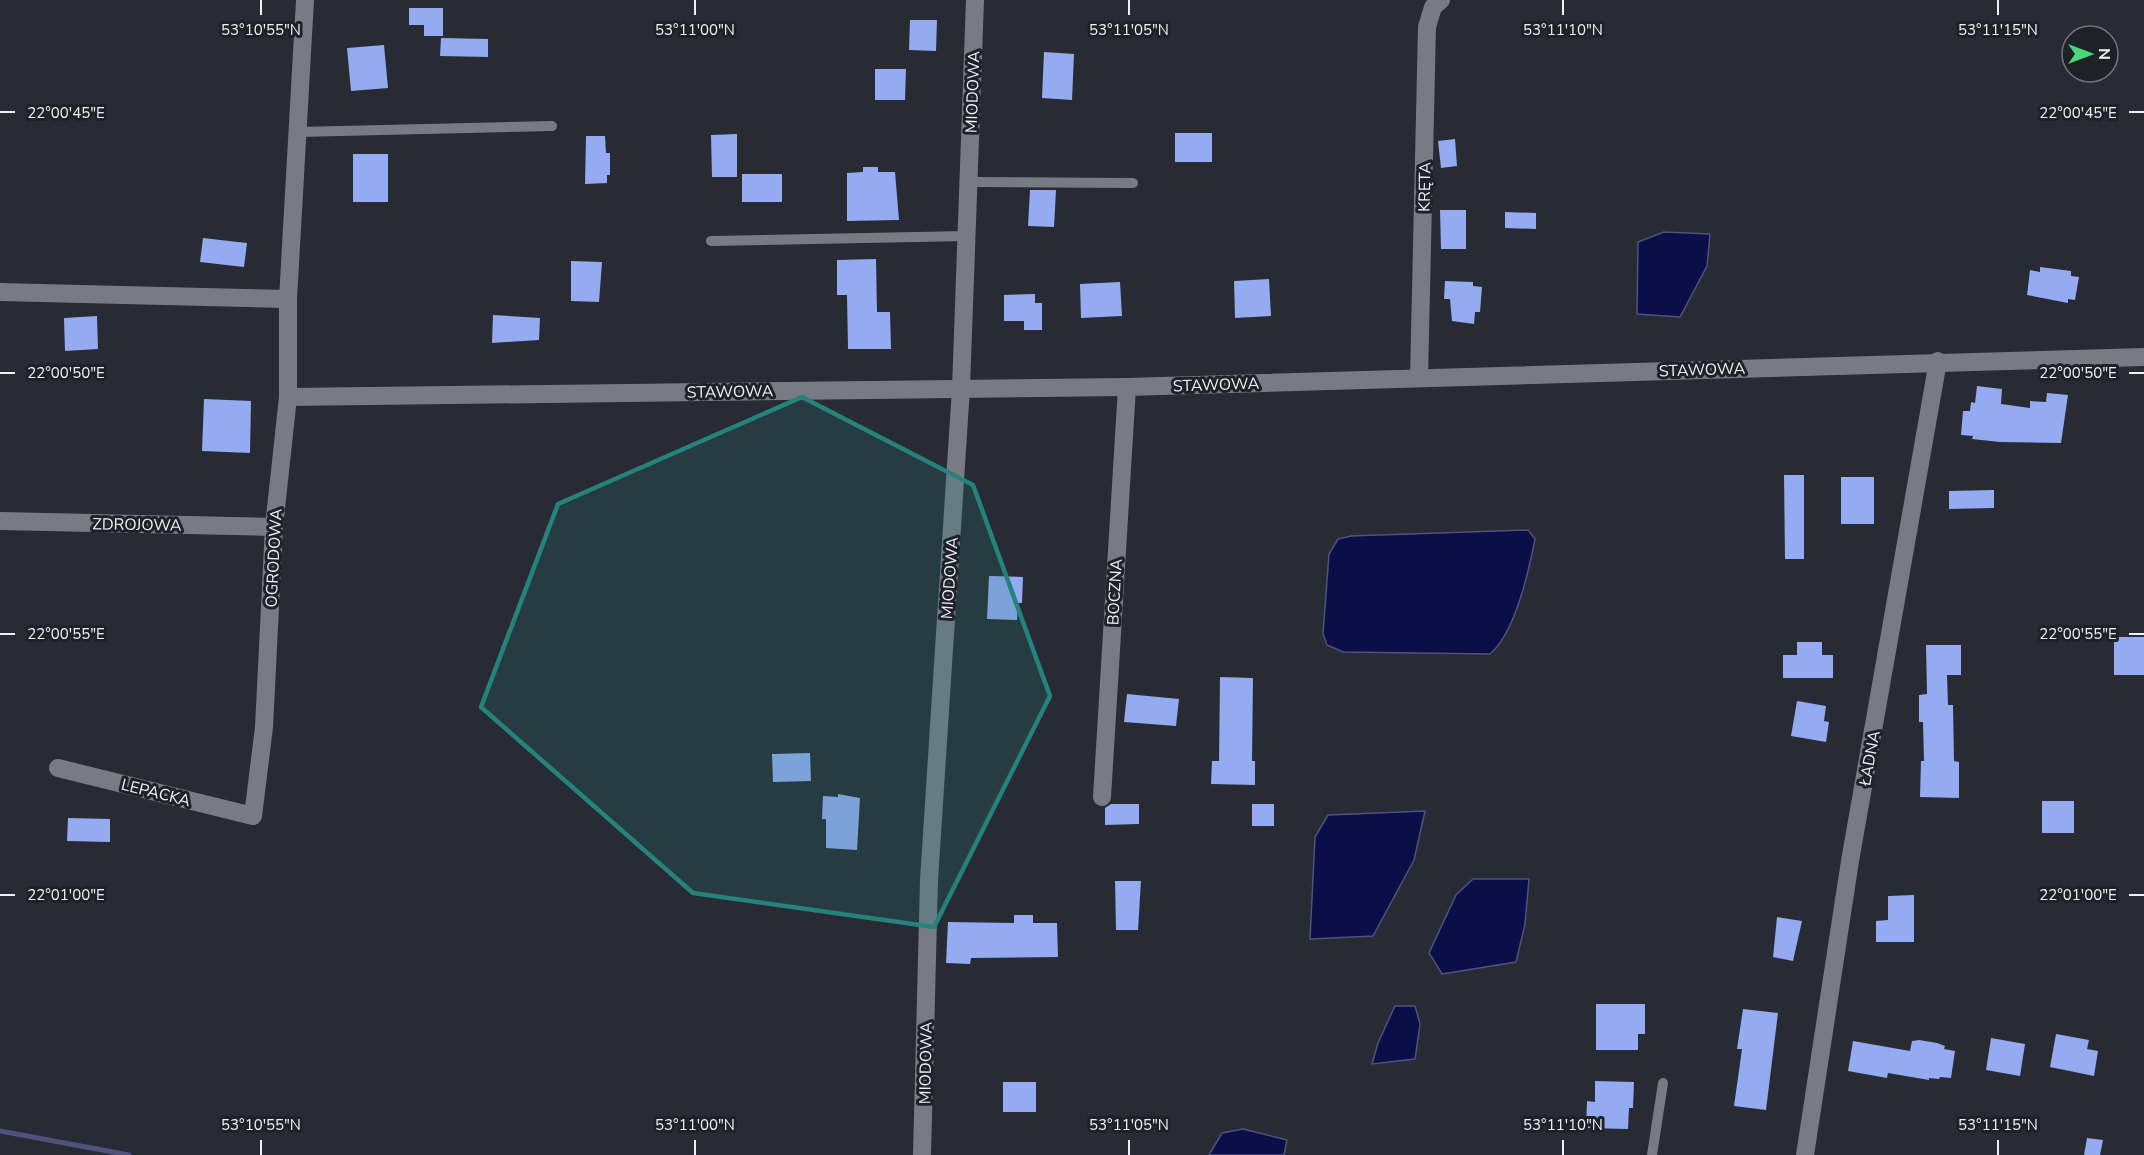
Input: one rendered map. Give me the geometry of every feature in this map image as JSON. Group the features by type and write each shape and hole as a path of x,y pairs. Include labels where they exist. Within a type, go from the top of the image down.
{"street":[{"name":"OGRODOWA","path":"253,816 258,798 264,727 274,527 288,397 288,298 305,0"},
{"name":"MIODOWA","path":"922,1155 929,880 961,388 975,0"},
{"name":"KRĘTA","path":"1419,378 1427,27 1433,7 1441,0"},
{"path":"0,292 288,298"},
{"name":"STAWOWA","path":"288,397 1127,387 2144,357"},
{"name":"ŁADNA","path":"1805,1155 1848,873 1938,362"},
{"name":"BOCZNA","path":"1102,797 1127,387"},
{"name":"ZDROJOWA","path":"0,521 274,527"},
{"name":"LEPACKA","path":"58,768 253,816"}],"lane":[{"path":"298,132 552,126"},
{"path":"969,182 1134,183"},
{"path":"711,240 967,236"},
{"path":"1652,1155 1663,1083"}],"highlighted area":[{"path":"802,397 973,485 1050,696 934,927 693,893 481,707 558,504"}],"shaded area":[{"path":"1664,232 1710,234 1707,266 1680,317 1637,314 1638,242"},
{"path":"1528,530 1535,539 1520,600 1507,632 1490,654 1343,652 1327,645 1323,634 1329,554 1338,539 1351,536"},
{"path":"1425,811 1414,860 1373,936 1310,939 1315,837 1328,815"},
{"path":"1473,879 1529,879 1525,924 1516,962 1442,974 1429,953 1456,895"},
{"path":"1395,1006 1415,1006 1420,1024 1415,1059 1372,1064 1378,1043"},
{"path":"1243,1129 1287,1140 1284,1155 1209,1155 1222,1133"}],"building":[{"path":"409,8 443,8 443,36 424,36 424,25 409,25"},
{"path":"910,20 937,20 936,51 909,50"},
{"path":"441,38 488,39 488,57 440,56"},
{"path":"384,45 388,88 351,91 347,48"},
{"path":"1044,52 1074,54 1072,100 1042,98"},
{"path":"875,69 906,69 905,100 875,100"},
{"path":"1175,133 1212,133 1212,162 1175,162"},
{"path":"737,134 737,177 712,177 711,135"},
{"path":"586,136 605,136 606,153 610,153 610,175 607,175 607,183 585,184"},
{"path":"1455,139 1457,166 1441,168 1438,141"},
{"path":"353,154 388,154 388,202 353,202"},
{"path":"863,167 878,167 878,172 895,172 899,220 847,221 847,173 863,172"},
{"path":"742,174 782,174 782,202 742,202"},
{"path":"1030,190 1056,190 1054,227 1028,226"},
{"path":"1440,210 1466,210 1466,249 1441,249"},
{"path":"1505,212 1536,213 1536,229 1505,228"},
{"path":"203,238 247,243 244,267 200,262"},
{"path":"876,259 877,312 890,312 891,349 848,349 847,295 837,295 837,260"},
{"path":"571,261 602,262 599,302 571,301"},
{"path":"2040,267 2071,271 2071,276 2079,277 2075,300 2068,299 2068,303 2027,295 2030,270 2040,272"},
{"path":"1269,279 1271,316 1235,318 1234,281"},
{"path":"1445,281 1473,282 1473,286 1482,287 1480,312 1475,312 1474,324 1452,321 1450,299 1444,299"},
{"path":"1120,282 1122,316 1081,318 1080,284"},
{"path":"1035,294 1035,303 1042,303 1042,330 1024,330 1024,321 1004,321 1004,295"},
{"path":"493,315 540,318 539,340 492,343"},
{"path":"97,316 98,349 65,351 64,318"},
{"path":"1977,386 2002,389 2001,404 2030,408 2030,401 2046,402 2047,393 2068,395 2061,443 2000,442 1972,439 1973,436 1961,435 1963,411 1970,411 1971,402 1975,403"},
{"path":"204,399 251,401 250,453 202,451"},
{"path":"1784,475 1804,475 1804,559 1785,559"},
{"path":"1841,477 1874,477 1874,524 1841,524"},
{"path":"1994,490 1994,508 1949,509 1949,491"},
{"path":"989,576 1023,577 1022,603 1018,603 1017,620 987,619"},
{"path":"2114,637 2144,637 2144,675 2114,675"},
{"path":"1797,642 1822,642 1822,655 1833,655 1833,678 1783,678 1783,655 1797,655"},
{"path":"1926,645 1961,645 1961,675 1947,675 1948,705 1953,705 1954,761 1959,762 1959,798 1920,797 1921,761 1924,761 1923,722 1919,722 1919,695 1927,694"},
{"path":"1220,677 1253,678 1252,761 1255,761 1255,785 1211,784 1212,761 1219,761"},
{"path":"1127,694 1179,699 1176,726 1124,722"},
{"path":"1797,701 1826,706 1824,721 1829,722 1826,742 1791,736"},
{"path":"810,753 811,781 773,782 772,754"},
{"path":"838,794 860,798 857,850 826,848 826,819 822,819 823,796 838,797"},
{"path":"2042,801 2074,801 2074,833 2042,833"},
{"path":"1111,804 1139,804 1139,824 1105,825 1105,808"},
{"path":"1252,804 1274,804 1274,826 1252,826"},
{"path":"68,818 110,819 110,842 67,841"},
{"path":"1115,881 1141,881 1138,930 1116,930"},
{"path":"1914,895 1914,942 1876,942 1876,921 1888,920 1888,896"},
{"path":"1014,915 1033,915 1033,923 1057,923 1058,957 971,958 970,964 946,963 948,922 1014,923"},
{"path":"1777,917 1802,921 1793,961 1773,957"},
{"path":"1596,1004 1645,1004 1645,1034 1638,1034 1638,1050 1596,1050"},
{"path":"1743,1009 1778,1013 1766,1110 1734,1106 1742,1049 1737,1049"},
{"path":"2056,1034 2089,1040 2087,1049 2098,1051 2094,1076 2050,1067"},
{"path":"1991,1038 2025,1044 2020,1076 1986,1070"},
{"path":"1853,1041 1910,1051 1912,1041 1937,1043 1945,1046 1944,1049 1955,1051 1951,1078 1929,1078 1929,1080 1888,1073 1887,1078 1848,1071"},
{"path":"1595,1081 1634,1082 1633,1108 1629,1108 1628,1129 1586,1128 1587,1101 1595,1102"},
{"path":"1003,1082 1036,1082 1036,1112 1003,1112"},
{"path":"2087,1138 2103,1140 2100,1155 2084,1155"}],"waterway":[{"path":"0,1131 129,1155"}]}
